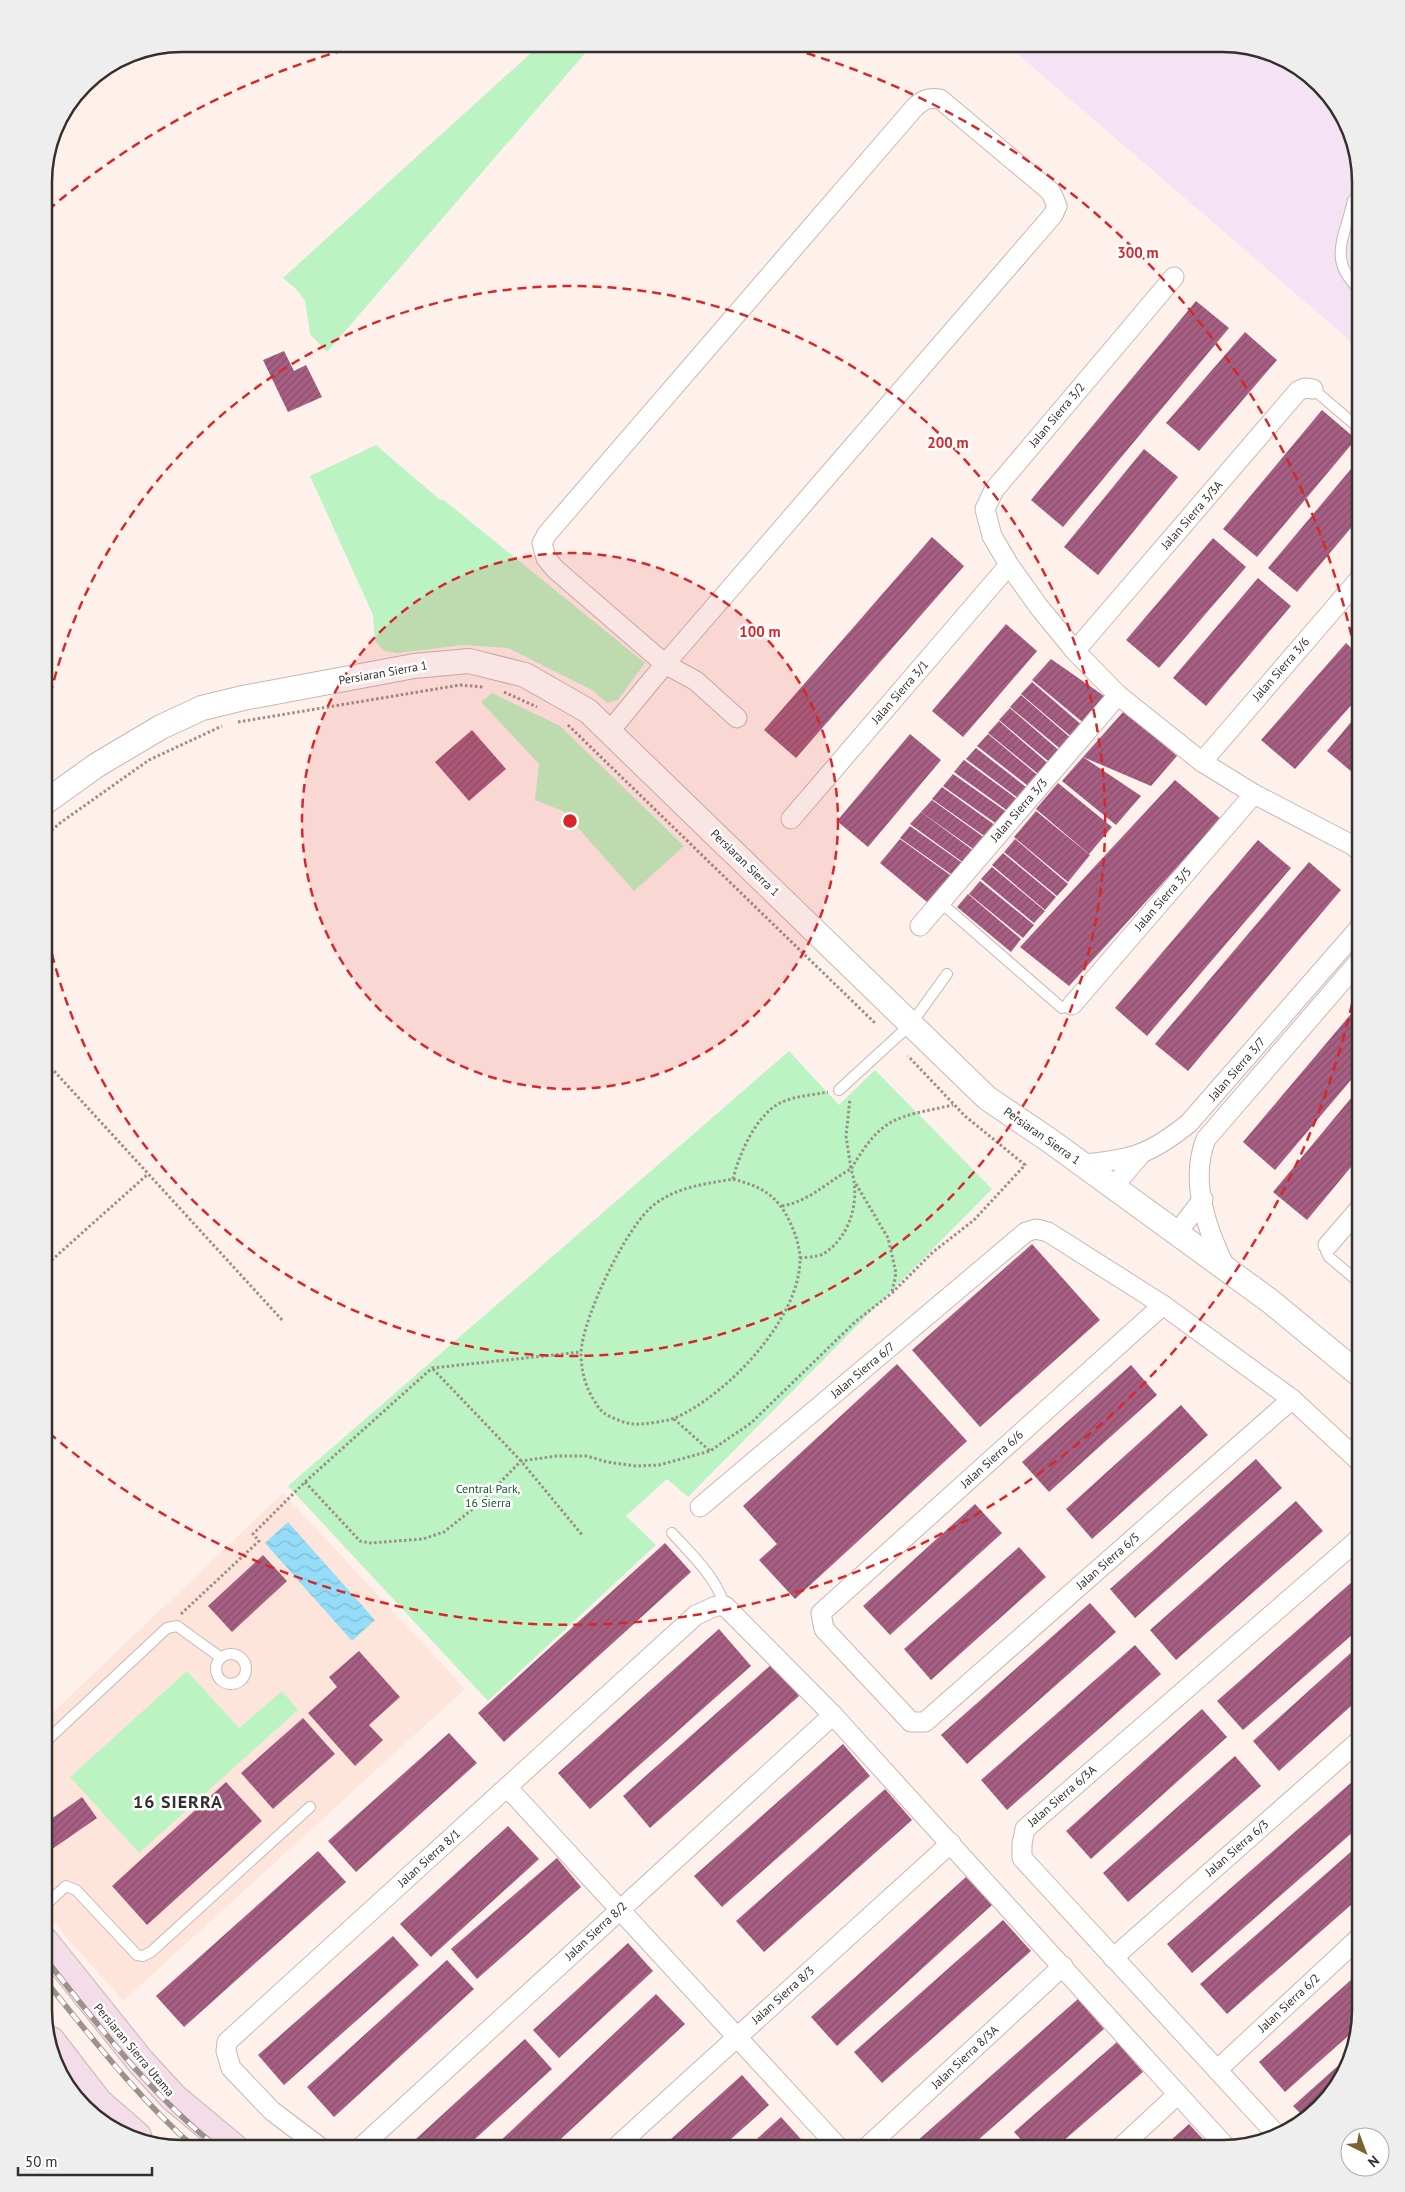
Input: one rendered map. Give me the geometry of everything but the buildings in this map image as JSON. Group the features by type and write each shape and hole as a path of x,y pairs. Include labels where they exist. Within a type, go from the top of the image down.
{"main road":[{"name":"Persiaran Sierra Utama","path":"52,1951 140,2061 173,2097 223,2139"},
{"path":"59,2052 98,2102 126,2126"}],"street":[{"path":"609,732 665,664 1053,216 1057,206 1051,192 940,99 931,98 923,100 915,107 547,534 542,543 546,558 555,569 665,664 696,681 737,718"},
{"name":"Jalan Sierra 3/2","path":"1009,566 992,536 984,509 994,490 1174,277"},
{"name":"Jalan Sierra 3/3A","path":"1075,651 1298,391 1305,388 1313,388"},
{"path":"1009,566 1075,651 1118,695 1202,762 1254,794 1352,841"},
{"name":"Jalan Sierra 3/1","path":"791,819 1009,566"},
{"name":"Jalan Sierra 3/6","path":"1202,762 1352,587"},
{"name":"Persiaran Sierra 1","path":"53,797 97,765 161,727 202,708 243,698 414,666 469,661 525,675 588,711 987,1098 1082,1164 1270,1301 1352,1369"},
{"name":"Jalan Sierra 3/3","path":"920,926 1118,695"},
{"name":"Jalan Sierra 3/5","path":"1072,1005 1254,794"},
{"name":"Jalan Sierra 3/7","path":"1082,1164 1111,1162 1141,1154 1174,1135 1189,1123 1352,936"},
{"name":"Jalan Sierra 3/7","path":"1226,1269 1205,1221 1200,1155 1206,1139 1352,970"},
{"path":"1319,974 1336,989"},
{"path":"1250,1053 1268,1067"},
{"path":"1189,1123 1206,1139"},
{"path":"1113,1187 1141,1154"},
{"path":"1177,1233 1203,1199"},
{"path":"1328,1245 1352,1217"},
{"name":"Jalan Sierra 6/7","path":"700,1507 1026,1232 1036,1229 1048,1232 1164,1304"},
{"path":"1164,1304 1292,1399 1352,1455"},
{"name":"Jalan Sierra 6/6","path":"925,1722 911,1722 824,1629 821,1613 1164,1304"},
{"name":"Jalan Sierra 6/5","path":"925,1722 1292,1399"},
{"name":"Jalan Sierra 6/3A","path":"1271,2130 1022,1858 1022,1844 1025,1829 1352,1545"},
{"name":"Jalan Sierra 8/1","path":"309,2139 272,2111 231,2068 226,2051 227,2042 696,1615 716,1606 725,1606"},
{"path":"725,1606 833,1715 951,1842 1220,2140"},
{"name":"Jalan Sierra 8/2","path":"370,2139 833,1715"},
{"name":"Jalan Sierra 6/3","path":"1113,1958 1352,1747"},
{"path":"507,1787 830,2140"},
{"name":"Jalan Sierra 8/3","path":"624,2139 951,1842"},
{"name":"Jalan Sierra 6/2","path":"1217,2070 1352,1944"},
{"name":"Jalan Sierra 8/3A","path":"875,2140 1063,1966"},
{"path":"1129,2140 1178,2094"}],"lane":[{"path":"1352,204 1339,257 1352,281"},
{"path":"1313,388 1352,422"},
{"path":"940,902 1062,1008 1072,1005"},
{"path":"839,1090 911,1024 947,974"},
{"path":"1328,1245 1326,1252 1329,1257 1352,1276"},
{"path":"672,1533 710,1574 725,1606"},
{"path":"52,1735 166,1628 177,1626 220,1658"},
{"path":"52,1899 66,1886 76,1890 137,1955 143,1956 151,1952 310,1807"}],"path":[{"path":"233,723 460,685 486,688"},
{"path":"495,688 545,711"},
{"path":"562,719 876,1024"},
{"path":"53,829 149,760 223,725"},
{"path":"305,1482 360,1541 370,1543 423,1538 444,1532 461,1520 521,1461 558,1456 587,1456 607,1462 636,1466 659,1465 710,1451 751,1423 856,1321 892,1293 933,1252 974,1220 1025,1165 954,1104 908,1056"},
{"path":"53,1069 283,1321"},
{"path":"733,1179 739,1155 749,1137 765,1117 781,1103 839,1090 845,1092 850,1101 846,1136 851,1169 856,1183 888,1238 896,1272 892,1293"},
{"path":"782,1206 798,1203 813,1195 836,1177 851,1169 869,1140 887,1124 898,1118 954,1104"},
{"path":"52,1259 148,1174"},
{"path":"733,1179 764,1190 782,1206 794,1231 800,1258 796,1286 780,1319 767,1340 739,1374 710,1396 674,1419 633,1424 602,1413 590,1394 583,1373 581,1352 590,1321 612,1262 636,1224 655,1204 687,1187 733,1179"},
{"path":"800,1258 821,1255 838,1240 853,1217 856,1183"},
{"path":"166,1628 258,1541 253,1534 305,1482 432,1368 581,1352"},
{"path":"432,1368 521,1461 583,1536"},
{"path":"674,1419 710,1451"}],"shaded area":[{"path":"1016,53 1231,53 1264,59 1295,74 1308,85 1331,110 1346,141 1350,157 1352,174 1352,342"},
{"path":"283,1493 465,1689 123,2001 52,1920 52,1713"}],"green space":[{"path":"531,53 585,53 327,352 310,334 305,301 297,290 283,278"},
{"path":"376,445 439,499 445,501 645,663 618,700 607,703 592,690 508,648 464,645 397,653 384,651 375,641 373,615 310,476"},
{"path":"492,693 560,726 684,846 634,891 563,811 535,800 539,764 481,702"},
{"name":"Central Park, 16 Sierra","path":"789,1051 839,1105 875,1070 992,1189 688,1497 667,1479 626,1516 656,1545 488,1701 288,1486"},
{"path":"187,1671 239,1728 282,1691 298,1710 139,1853 70,1777"}],"water":[{"path":"288,1522 375,1620 352,1641 265,1543"}],"railway":[{"path":"52,1967 125,2057 169,2104 207,2139"},
{"path":"52,1989 135,2088 185,2139"}],"district":[{"name":"16 SIERRA","path":"178,1802"}]}
